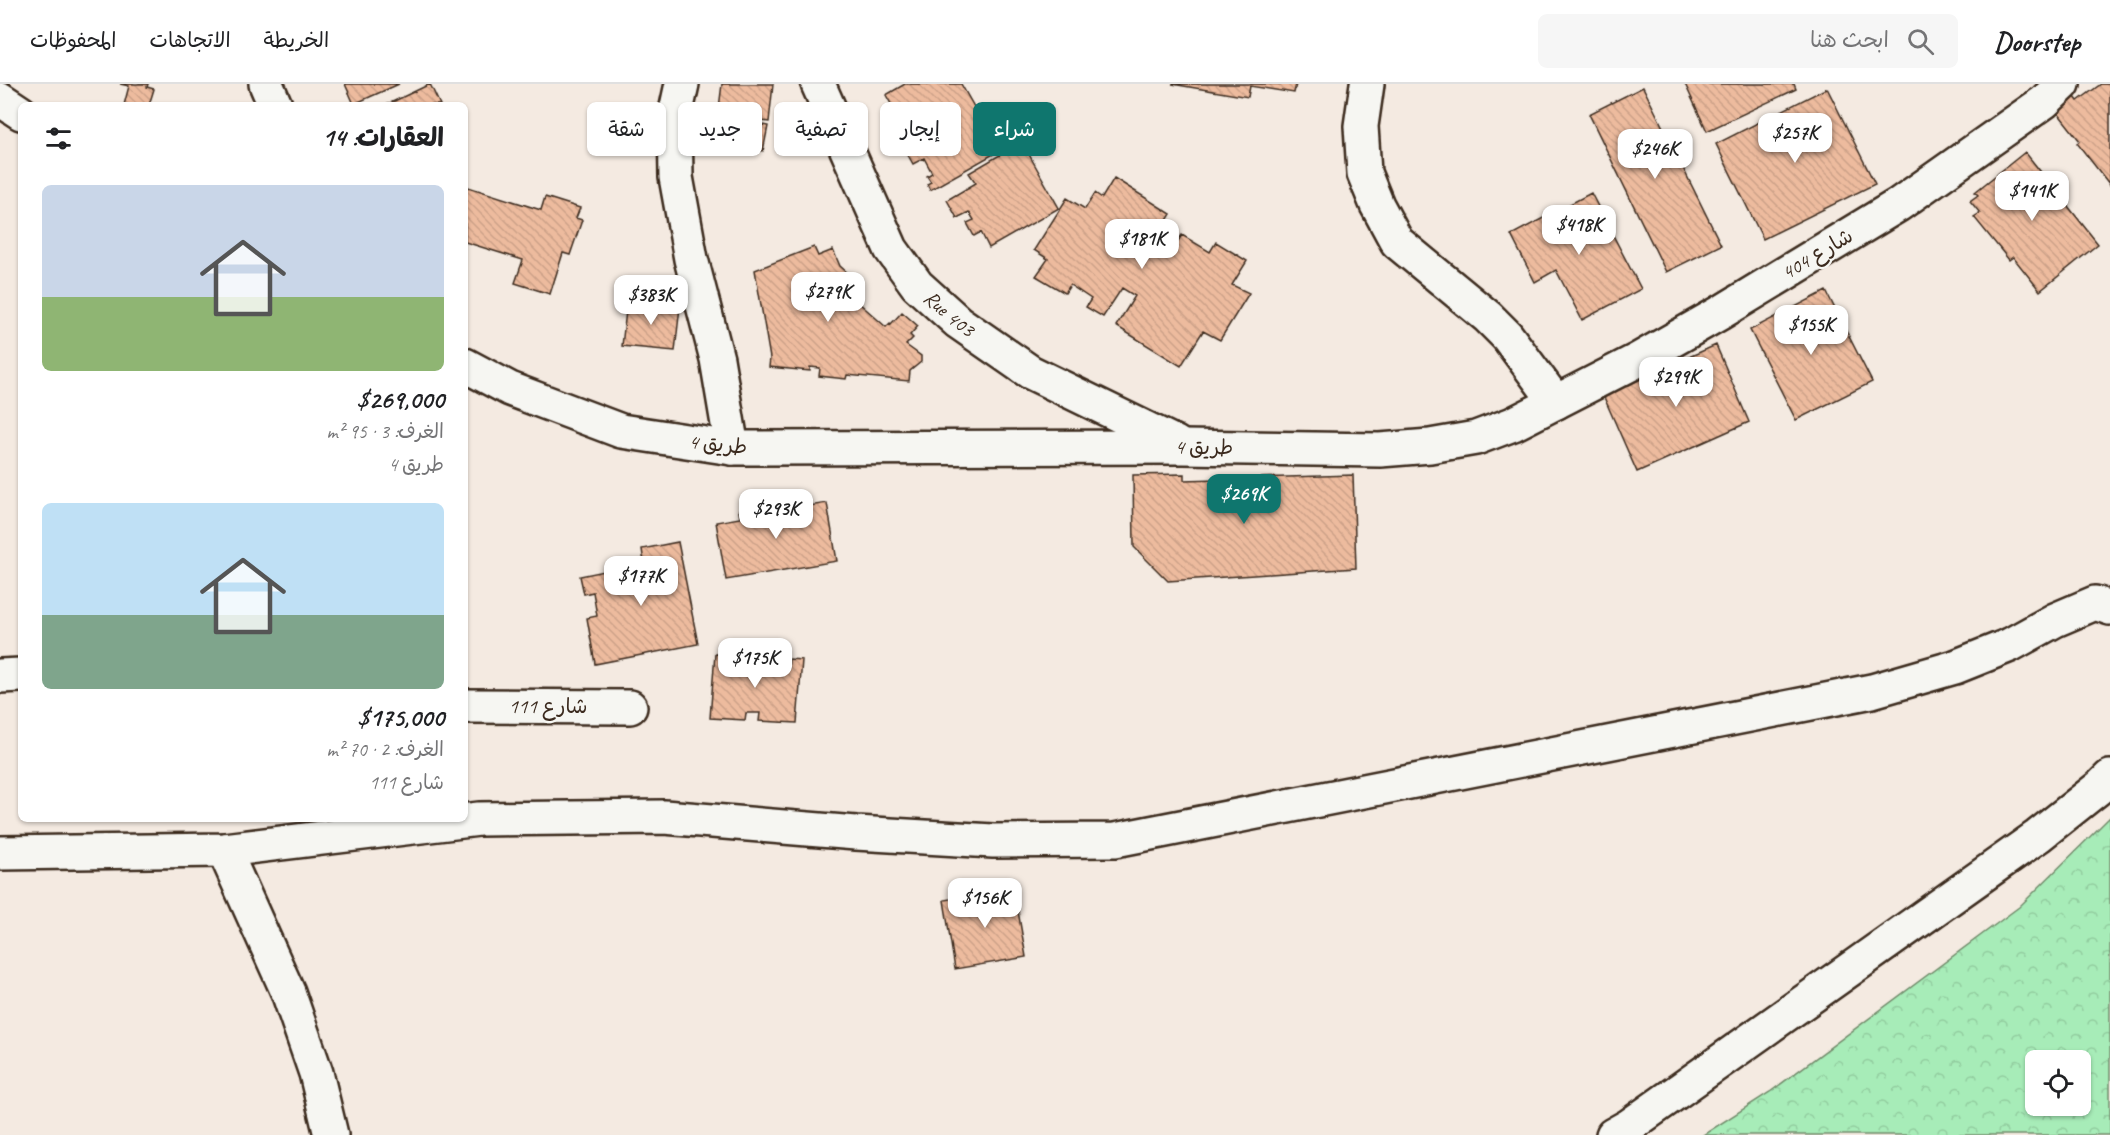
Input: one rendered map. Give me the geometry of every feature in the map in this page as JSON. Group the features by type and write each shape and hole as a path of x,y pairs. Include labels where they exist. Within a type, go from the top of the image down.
{"street":[{"path":"266,84 274,102"},
{"path":"682,84 675,116 676,177 691,259 717,359 732,448"},
{"name":"Rue 403","path":"818,84 891,249 917,285 958,322 1030,372 1183,447"},
{"path":"1367,84 1361,126 1364,173 1377,205 1397,242 1488,317 1507,336 1556,402"},
{"name":"شارع 404","path":"1556,402 1636,361 1711,318 1898,205 2044,102 2063,84"},
{"path":"0,99 18,111"},
{"name":"طريق 4","path":"468,367 510,389 621,431 732,448 1183,447 1380,450 1430,446 1476,438 1513,424 1556,402"},
{"path":"468,820 664,817 856,833 993,841 1115,840 1872,691 1955,667 2010,645 2055,620 2095,603 2110,608"},
{"path":"0,676 18,675"},
{"name":"شارع 111","path":"468,706 630,707"},
{"path":"1613,1135 1629,1126 2038,836 2110,777"},
{"path":"0,853 224,850 454,822"},
{"path":"224,850 288,992 316,1073 331,1135"}],"green space":[{"path":"2110,817 2110,1135 1703,1135 1770,1092 2019,907"}],"building":[{"path":"120,84 148,84 147,87 154,89 150,102 125,102 129,86"},
{"path":"345,84 399,84 358,102 353,102"},
{"path":"430,84 439,102 392,102"},
{"path":"722,84 773,84 769,122 762,121 762,102 720,102"},
{"path":"905,84 961,84 973,105 973,156 990,156 930,190 927,184 931,182 927,176 932,173 924,158 913,164 909,156 961,156 961,102 890,102 886,95"},
{"path":"1172,84 1296,84 1294,93 1250,86 1248,97"},
{"path":"1685,84 1794,84 1796,89 1707,131"},
{"path":"2101,84 2110,84 2110,185 2077,143 2080,141 2054,108 2072,93 2078,101"},
{"path":"1643,87 1721,245 1666,272 1589,114"},
{"path":"1827,88 1875,184 1763,239 1716,144"},
{"path":"762,125 768,126 762,151"},
{"path":"2025,152 2098,244 2040,291 2013,257 2009,260 1974,217 1980,213 1970,201 1978,195 1975,192"},
{"path":"998,156 1030,156 1059,208 989,248 981,232 974,236 967,223 974,220 969,212 957,218 947,200 976,183 969,173"},
{"path":"1114,178 1171,214 1161,230 1178,241 1182,235 1210,252 1216,242 1247,261 1232,285 1249,293 1220,340 1203,331 1181,366 1116,326 1135,296 1122,288 1103,317 1086,307 1091,299 1070,285 1065,293 1036,276 1048,259 1034,250 1067,198 1085,209 1095,193 1102,198"},
{"path":"468,187 541,210 545,197 580,208 576,218 582,220 570,255 563,253 550,294 515,283 523,260 468,243"},
{"path":"1591,193 1641,289 1582,320 1556,270 1535,282 1511,235"},
{"path":"814,247 818,256 833,250 840,266 849,274 839,285 886,327 902,312 918,326 910,335 913,338 906,345 921,356 921,362 910,371 909,381 847,375 846,379 819,376 820,368 810,367 810,371 769,367 770,358 755,270"},
{"path":"1826,291 1872,382 1796,420 1750,330"},
{"path":"627,302 680,307 675,351 622,346"},
{"path":"1716,345 1749,422 1637,472 1603,395"},
{"path":"1184,474 1184,480 1353,475 1356,568 1168,581 1134,547 1133,475"},
{"path":"789,501 791,509 827,503 837,561 726,580 716,522 740,518 739,510"},
{"path":"678,542 698,644 595,664 587,618 597,616 593,592 584,594 580,576 644,563 642,549"},
{"path":"715,654 765,657 764,669 788,670 789,659 802,660 797,723 759,721 760,713 746,713 745,720 710,718"},
{"path":"1014,888 1026,957 955,969 944,900"}]}
